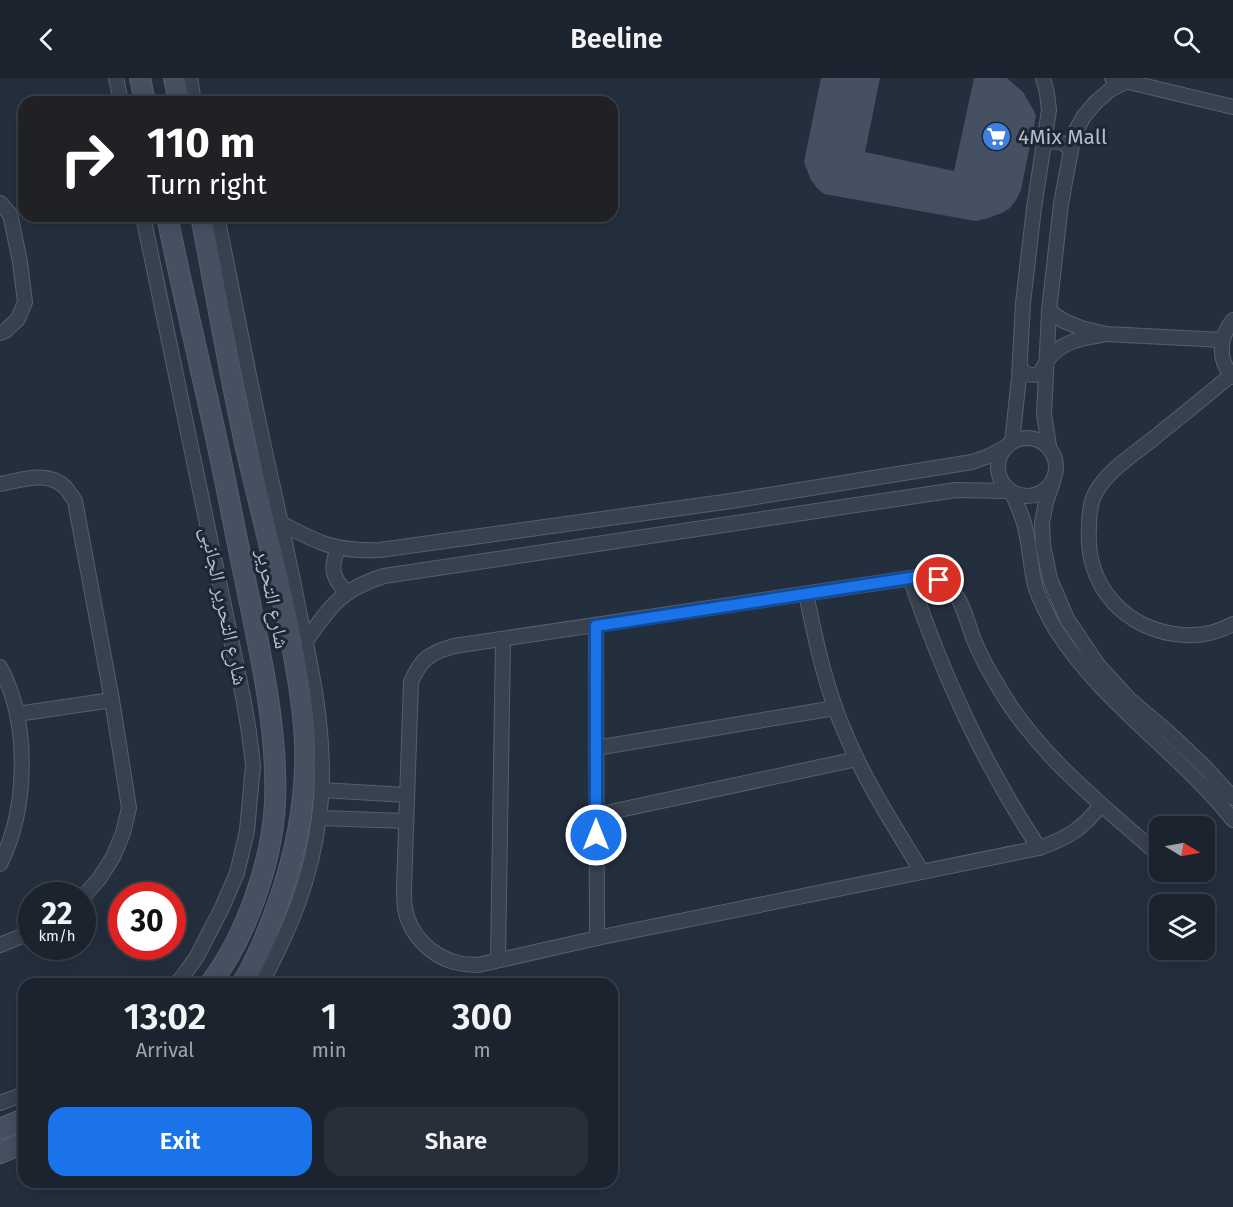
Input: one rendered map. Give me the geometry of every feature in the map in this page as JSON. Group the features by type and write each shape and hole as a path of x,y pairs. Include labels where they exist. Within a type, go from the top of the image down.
{"street":[{"path":"116,78 120,96"},
{"path":"140,78 144,96"},
{"path":"174,78 178,96"},
{"path":"190,78 193,96"},
{"path":"1043,78 1049,110 1023,303 1015,420 1008,445 1000,457 999,475 1020,510 1026,529 1035,588 1056,629 1082,666 1113,700 1196,779 1233,820"},
{"path":"1112,78 1233,107"},
{"path":"1127,81 1110,90 1084,116 1071,150 1058,225 1049,311 1044,414 1049,446 1055,458 1057,470 1046,502 1042,523 1043,544 1050,579 1067,619 1098,665 1233,798"},
{"path":"1044,145 1051,141 1058,141 1066,144 1071,150"},
{"path":"0,203 10,214 25,302 18,319 0,333"},
{"name":"شارع التحرير الجانبى","path":"143,222 243,697 253,765 247,831 237,873 196,958 181,978"},
{"name":"شارع التحرير","path":"168,222 247,587 275,759 275,805 262,875 239,936 214,978"},
{"path":"218,222 254,445 281,523 306,640 309,702 322,745 322,790 319,818 308,874 289,929 264,978"},
{"path":"172,243 202,225"},
{"name":"شارع التحرير","path":"202,225 254,445 296,662 309,702 302,812 296,847 263,944 245,978"},
{"path":"1049,311 1081,328 1106,334 1222,340"},
{"path":"1233,320 1226,329 1221,349 1222,359 1232,376 1113,471 1095,494 1089,517 1088,542 1093,568 1104,591 1121,610 1143,625 1167,633 1193,635 1224,629 1233,624"},
{"path":"1020,367 1024,373 1031,376 1039,374 1057,349 1080,339 1106,334"},
{"path":"187,429 213,423"},
{"path":"281,523 311,539 338,549 380,550 731,501 972,462 1024,438 1038,439 1049,446"},
{"path":"0,484 37,476 53,479 66,488 75,501 112,699 129,808 123,833 113,857 96,882"},
{"path":"306,640 327,611 347,592 365,582 384,576 956,490 1011,492 1030,497 1039,495 1053,482"},
{"path":"844,484 847,506"},
{"path":"500,533 504,557"},
{"path":"338,549 333,567 335,577 347,592"},
{"path":"1101,804 1089,820 1074,832 1057,842 1039,848 597,938 478,965 458,963 439,956 423,944 411,928 405,909 406,795 411,682 417,667 429,655 445,649 924,576 939,580 951,588 995,681 1043,749 1077,784 1101,804 1149,846"},
{"path":"910,578 929,634 963,715 994,775 1039,848"},
{"path":"806,594 817,650 835,708 857,759 922,872"},
{"path":"596,626 597,938"},
{"path":"498,960 503,640"},
{"path":"0,667 17,714 22,751 21,788 15,824 0,864"},
{"path":"243,697 266,693"},
{"path":"17,714 112,699"},
{"path":"596,748 835,708"},
{"path":"596,815 857,759"},
{"path":"322,790 406,795"},
{"path":"319,818 406,820"},
{"path":"252,905 274,915"},
{"path":"0,945 18,938"},
{"path":"0,1103 18,1096"},
{"path":"0,1129 18,1122"},
{"path":"0,1153 18,1146"}],"building":[{"name":"4Mix Mall","path":"821,78 880,78 865,152 954,171 974,78 1007,78 1023,92 1036,116 1021,190 1016,200 1002,213 976,221 824,194 811,180 804,162"}],"place":[{"name":"4Mix Mall","path":"997,137"}],"route":[{"path":"596,835 596,626 924,576 939,580"}]}
